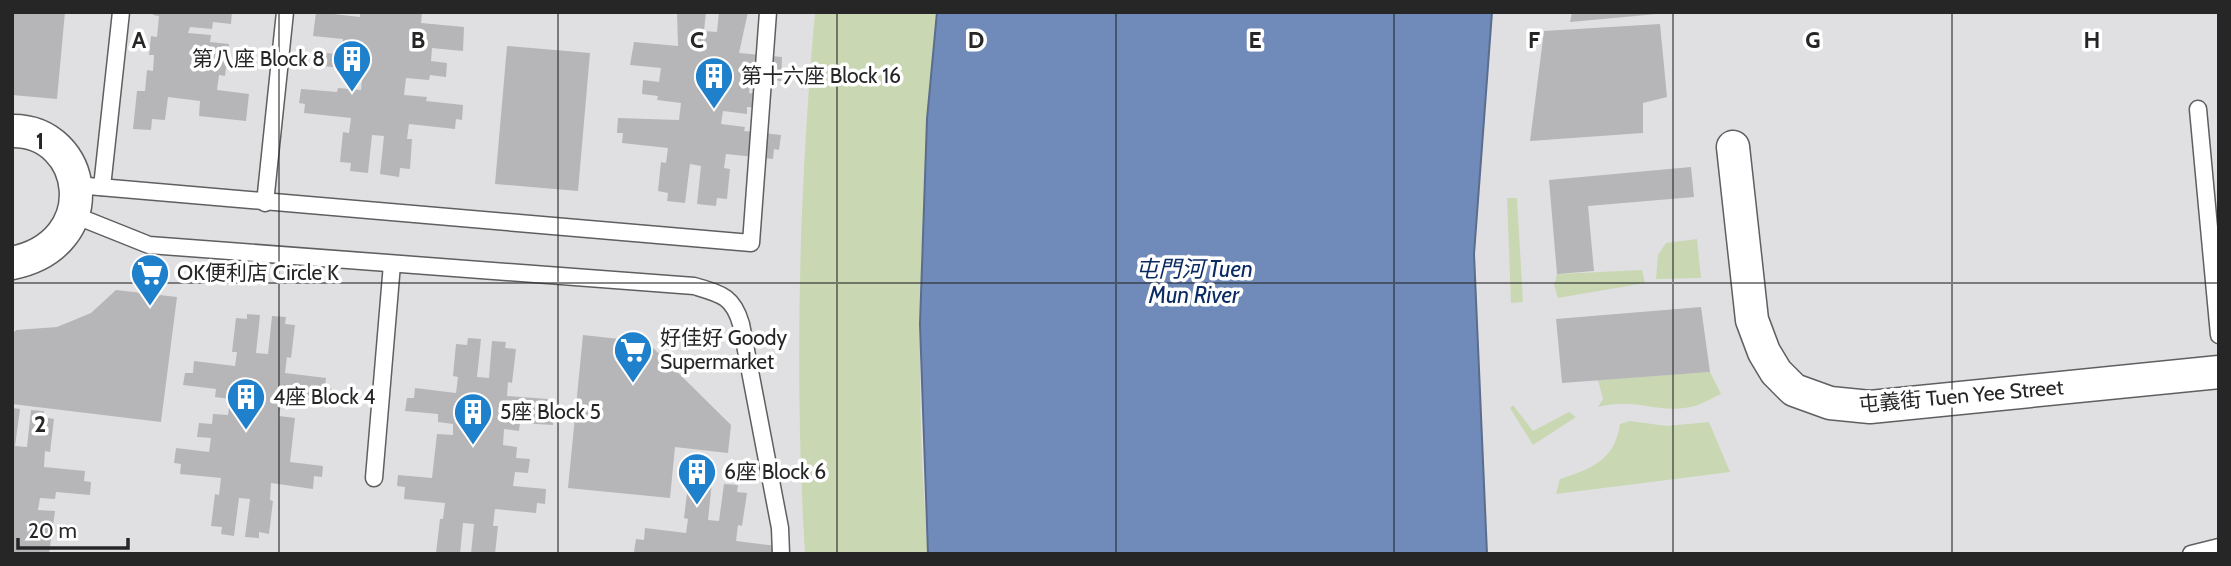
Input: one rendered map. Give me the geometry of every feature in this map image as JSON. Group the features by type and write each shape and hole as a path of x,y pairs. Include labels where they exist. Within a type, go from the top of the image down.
{"street":[{"path":"12,131 39,137 56,149 69,166 84,196 65,234 50,249 32,259 12,263"},
{"name":"屯義街 Tuen Yee Street","path":"1733,148 1752,320 1764,352 1776,372 1794,390 1830,402 1870,407 2219,372"}],"lane":[{"path":"84,196 121,12"},
{"path":"265,203 285,12"},
{"path":"84,196 265,203 751,243 768,12"},
{"path":"2198,109 2219,335"},
{"path":"84,196 149,245 694,286 722,294 736,307 741,324 780,528 781,554"},
{"path":"374,478 392,264"},
{"path":"2191,554 2219,547"}],"green space":[{"path":"815,12 937,12 921,283 921,418 928,554 805,554 800,418 800,283 805,148"},
{"path":"1507,198 1517,198 1523,302 1511,303"},
{"path":"1697,239 1701,278 1656,279 1658,255 1666,243"},
{"path":"1642,270 1645,283 1558,298 1554,285 1557,274"},
{"path":"1710,372 1721,394 1695,406 1667,409 1612,404 1598,407 1603,399 1598,380"},
{"path":"1513,405 1533,431 1569,412 1576,417 1533,445 1510,408"},
{"path":"1630,421 1667,426 1709,422 1730,472 1556,494 1560,479 1591,467 1607,455 1620,424"}],"water":[{"name":"屯門河 Tuen Mun River","path":"937,12 1492,12 1474,254 1487,554 928,554 920,324 927,119"}],"building":[{"path":"12,12 65,12 57,99 12,95"},
{"path":"154,12 232,12 231,24 213,22 212,29 190,27 188,33 211,35 210,42 229,44 225,76 219,75 217,90 249,94 246,121 199,116 200,101 168,97 165,120 152,119 151,130 133,129 137,91 145,91 147,70 153,71 154,55 149,55 151,36 157,37 159,16 153,15"},
{"name":"第八座 Block 8","path":"316,12 360,17 360,12 422,12 421,23 464,27 463,51 432,48 431,61 447,63 446,77 430,75 429,80 406,78 404,95 427,97 426,101 463,105 462,120 456,119 455,129 409,124 407,139 412,139 410,169 400,168 399,177 380,174 384,136 372,135 368,173 350,171 351,163 340,162 343,132 349,133 351,118 304,113 305,104 299,103 301,89 337,92 338,88 361,90 362,77 339,75 340,68 324,66 325,53 341,54 343,39 313,36"},
{"name":"第十六座 Block 16","path":"677,12 706,12 704,31 717,32 719,12 748,12 739,53 782,57 781,81 751,78 749,93 765,95 763,108 747,107 747,114 723,111 721,124 745,127 744,131 781,135 779,150 774,149 773,159 726,154 724,168 730,169 727,199 717,198 716,206 697,204 701,166 690,164 685,203 667,201 668,193 658,191 661,162 666,163 668,148 622,143 623,133 617,133 618,118 679,120 681,103 657,100 658,96 642,94 643,80 659,82 661,68 630,65 634,42 678,46"},
{"path":"1572,12 1657,12 1657,14 1570,22"},
{"path":"1660,24 1667,97 1643,103 1643,133 1530,141 1544,31"},
{"path":"507,46 590,53 578,191 495,184"},
{"path":"1691,167 1694,197 1588,206 1594,271 1557,274 1549,180"},
{"path":"116,290 177,297 161,422 12,404 12,335 16,330 57,327 91,313"},
{"path":"1701,307 1710,372 1562,383 1556,319"},
{"name":"4座 Block 4","path":"247,314 260,315 256,353 268,354 272,316 286,317 285,324 295,325 291,358 287,357 285,373 326,378 325,388 332,389 330,402 297,398 296,406 281,404 279,416 295,418 290,462 323,466 322,477 314,476 313,489 271,483 270,500 273,501 269,534 259,532 259,538 245,537 250,499 239,498 234,536 221,534 222,527 211,526 215,494 219,495 221,478 180,474 181,464 174,463 176,448 209,452 211,438 197,437 199,423 212,424 213,414 228,415 230,399 215,397 216,389 183,385 185,373 193,373 194,361 235,366 237,352 232,352 236,318 247,319"},
{"name":"好佳好 Goody Supermarket","path":"583,335 647,342 731,425 728,453 675,447 670,498 568,488"},
{"name":"5座 Block 5","path":"468,338 481,339 477,377 489,378 492,341 506,342 505,348 516,349 512,383 508,382 507,396 548,399 547,412 554,413 553,425 520,423 519,431 504,429 503,445 517,447 516,458 530,459 528,473 515,472 513,486 546,489 545,504 537,503 536,513 495,509 493,526 498,526 495,554 471,554 474,524 463,523 460,554 436,553 445,503 404,499 405,487 397,486 398,475 432,478 437,434 453,435 453,424 438,422 438,414 405,411 407,398 414,398 415,388 456,393 458,377 453,376 456,344 467,345"},
{"path":"12,408 20,409 15,446 27,447 31,410 44,411 44,417 54,419 50,452 45,451 44,467 85,471 84,481 91,482 90,495 56,492 55,499 40,498 38,510 55,511 49,554 12,554"},
{"name":"6座 Block 6","path":"699,481 712,482 708,520 719,521 724,484 738,485 737,492 747,493 742,526 738,525 736,541 785,547 784,554 634,552 636,539 644,540 645,528 686,533 688,519 684,518 688,485 698,487"}],"place":[{"name":"第八座 Block 8","path":"352,93"},
{"name":"第十六座 Block 16","path":"714,110"},
{"name":"OK便利店 Circle K","path":"150,307"},
{"name":"好佳好 Goody Supermarket","path":"633,384"},
{"name":"4座 Block 4","path":"246,431"},
{"name":"5座 Block 5","path":"473,446"},
{"name":"6座 Block 6","path":"697,506"}]}
